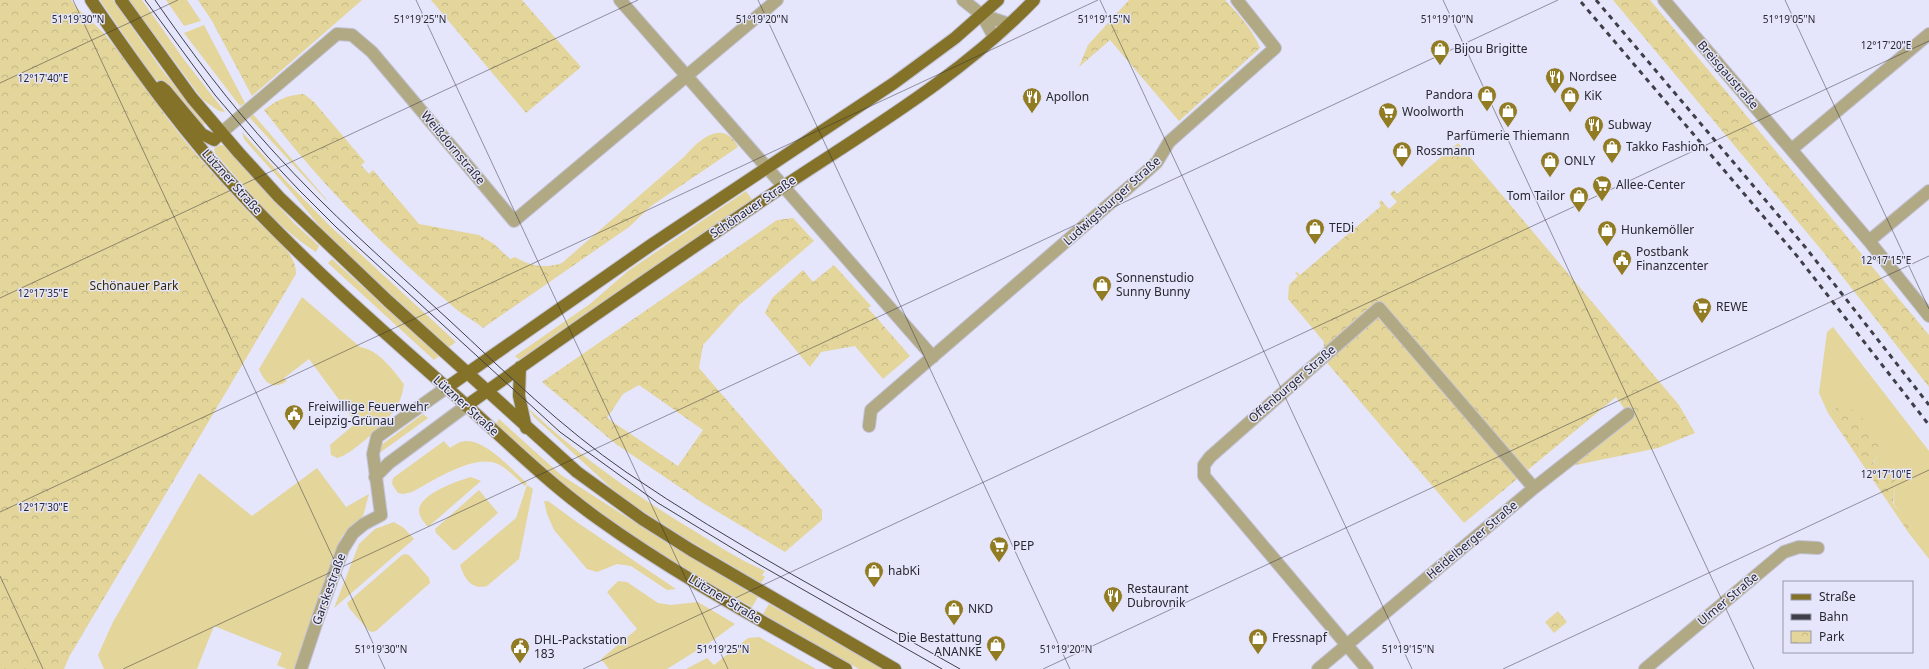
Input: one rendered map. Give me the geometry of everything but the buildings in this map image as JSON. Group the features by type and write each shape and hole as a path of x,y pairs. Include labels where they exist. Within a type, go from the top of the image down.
{"main road":[{"name":"Lützner Straße","path":"91,0 143,75 184,127 245,198 312,265 543,476 623,537 752,616 846,669"},
{"name":"Lützner Straße","path":"121,0 155,49 221,133 279,197 314,232 526,428 577,472 642,519 691,550 895,669"},
{"name":"Schönauer Straße","path":"446,388 635,256 894,83 982,15 998,0"},
{"name":"Schönauer Straße","path":"466,406 520,367 927,90 994,37 1034,0"},
{"name":"Lützner Straße","path":"143,75 166,91 202,134 214,140 221,133"},
{"path":"520,367 519,396 526,428"}],"street":[{"path":"620,0 933,357"},
{"name":"Weißdornstraße","path":"221,133 337,34 352,35 372,52 514,221 777,0"},
{"path":"963,0 982,15 1009,24"},
{"name":"Ludwigsburger Straße","path":"869,426 871,410 1136,181 1157,162 1169,142 1275,48 1237,0"},
{"name":"Breisgaustraße","path":"1664,0 1792,149 1929,316"},
{"path":"982,15 994,37"},
{"path":"1792,149 1929,34"},
{"path":"1869,241 1929,190"},
{"name":"Offenburger Straße","path":"1346,645 1204,476 1203,471 1204,465 1220,448 1379,308 1534,488"},
{"name":"Garskestraße","path":"301,669 318,615 343,549 353,533 364,524 381,515 373,454 377,437 446,388"},
{"path":"375,477 389,463 466,406"},
{"name":"Heidelberger Straße","path":"1318,669 1534,488 1628,414"},
{"name":"Ulmer Straße","path":"1645,669 1784,552 1799,546 1818,548"},
{"path":"1346,645 1367,669"}],"green space":[{"name":"Schönauer Park","path":"0,0 71,0 79,10 107,37 175,128 203,162 258,222 283,245 292,259 296,274 69,657 64,669 0,669"},
{"path":"100,0 113,0 162,70 205,124 202,125 168,89 153,77"},
{"path":"129,0 142,0 185,61 225,112 219,111 203,100"},
{"path":"166,0 187,0 201,21 184,26"},
{"path":"198,0 362,0 252,96 212,21"},
{"path":"431,0 522,0 581,67 526,113"},
{"path":"1129,0 1225,0 1249,29 1260,48 1179,121 1110,40 1079,67 1088,45"},
{"path":"1613,0 1650,0 1929,335 1929,387 1824,253"},
{"path":"204,25 245,103 240,106 184,33"},
{"path":"304,94 314,102 365,162 361,165 369,174 373,170 419,224 479,235 494,244 510,259 515,257 526,263 538,266 550,266 562,263 704,138 718,133 725,134 732,138 738,147 651,206 629,227 483,328 456,309 379,239 331,190 285,137 264,110 273,103 282,99"},
{"path":"253,114 327,200 327,201 249,117"},
{"path":"242,132 287,182 331,227 456,342 449,347 439,339 326,234 244,139"},
{"path":"1458,143 1679,405 1695,433 1658,448 1571,466 1628,414 1616,397 1464,523 1323,358 1324,342 1288,299 1289,285 1298,276 1295,273 1297,272 1300,275 1381,206 1379,203 1381,200 1389,209 1397,202 1390,194 1394,190 1397,194"},
{"path":"220,145 224,146 294,223 319,246 316,252 288,231 250,193 215,153 214,148"},
{"path":"746,191 753,201 520,360 515,356 590,304 628,271"},
{"path":"793,218 814,241 739,305 703,345 699,368 822,510 822,520 785,552 703,503 616,444 542,382 777,220","holes":["639,385 703,430 678,466 607,418 623,394"]},
{"path":"332,259 439,356 434,360 328,263"},
{"path":"834,265 871,306 868,308 910,356 883,379 855,346 821,352 810,367 765,313 772,298 803,270 813,282"},
{"path":"302,297 360,347 374,352 385,361 404,384 398,405 387,419 361,444 337,458 331,455 330,445 356,423 309,359 284,378 287,381 278,385 267,382 259,369"},
{"path":"1833,327 1929,451 1929,559 1908,532 1913,524 1894,505 1895,472 1892,470 1872,470 1872,466 1882,448 1838,407 1828,413 1819,393 1827,332"},
{"path":"1841,405 1846,406 1858,414 1880,439 1882,443 1882,450 1874,462 1872,469 1876,471 1892,470 1896,474 1893,503 1895,507 1912,520 1913,524 1908,532 1828,413"},
{"path":"528,408 567,443 630,490 730,553 765,571 762,575 765,577 761,583 688,540 621,497 534,417"},
{"path":"423,414 428,418 381,452 380,446"},
{"path":"499,419 561,475 667,543 758,597 752,607 661,554 626,532 594,509 565,486 495,425"},
{"path":"444,441 450,448 461,442 469,441 487,448 505,462 527,483 525,486 509,471 498,464 477,462 442,475 412,492 403,494 398,493 392,484 393,478"},
{"path":"317,468 346,507 369,494 363,516 342,536 294,669 287,669 277,665 282,653 214,626 197,669 104,669 98,655 113,622 199,473 252,516"},
{"path":"471,477 481,481 428,527 419,513 421,504 440,489"},
{"path":"527,485 533,489 519,559 487,586 481,587 473,585 464,575 460,565 516,518"},
{"path":"479,490 498,513 456,550 453,550 436,533 435,529"},
{"path":"544,501 548,501 676,589 667,590 631,566 617,564 597,572 587,569 554,530 547,514"},
{"path":"394,522 404,528 414,539 334,608 359,544 375,529"},
{"path":"406,554 410,556 429,578 430,583 376,631 369,631 349,608 347,603 402,555"},
{"path":"618,581 627,582 658,603 671,605 698,602 735,624 712,641 667,669 609,669 601,659 637,629 607,592"},
{"path":"769,604 883,669 859,669 763,614"},
{"path":"1558,611 1567,622 1554,633 1545,622"},
{"path":"759,637 816,669 686,669 707,658 714,665 748,638"}],"tram line":[{"path":"145,0 215,95 267,156 298,189 336,227 560,432 658,503 760,565 942,669"},
{"path":"155,0 226,96 257,133 315,195 513,380 557,419 602,455 666,499 749,550 960,669"}],"railway":[{"path":"1596,0 1806,248 1929,405"},
{"path":"1581,2 1797,256 1929,425"}],"place":[{"name":"Bijou Brigitte","path":"1440,66"},
{"name":"Nordsee","path":"1555,94"},
{"name":"Pandora","path":"1487,112"},
{"name":"KiK","path":"1570,113"},
{"name":"Apollon","path":"1032,114"},
{"name":"Parfümerie Thiemann","path":"1508,128"},
{"name":"Woolworth","path":"1388,129"},
{"name":"Subway","path":"1594,142"},
{"name":"Takko Fashion","path":"1612,164"},
{"name":"Rossmann","path":"1402,168"},
{"name":"ONLY","path":"1550,178"},
{"name":"Allee-Center","path":"1602,202"},
{"name":"Tom Tailor","path":"1579,213"},
{"name":"TEDi","path":"1315,245"},
{"name":"Hunkemöller","path":"1607,247"},
{"name":"Postbank Finanzcenter","path":"1622,276"},
{"name":"Sonnenstudio Sunny Bunny","path":"1102,302"},
{"name":"REWE","path":"1702,324"},
{"name":"Freiwillige Feuerwehr Leipzig-Grünau","path":"294,431"},
{"name":"PEP","path":"999,563"},
{"name":"habKi","path":"874,588"},
{"name":"Restaurant Dubrovnik","path":"1113,613"},
{"name":"NKD","path":"954,626"},
{"name":"Fressnapf","path":"1258,655"},
{"name":"Die Bestattung ANANKE","path":"996,662"},
{"name":"DHL-Packstation 183","path":"520,664"}]}
